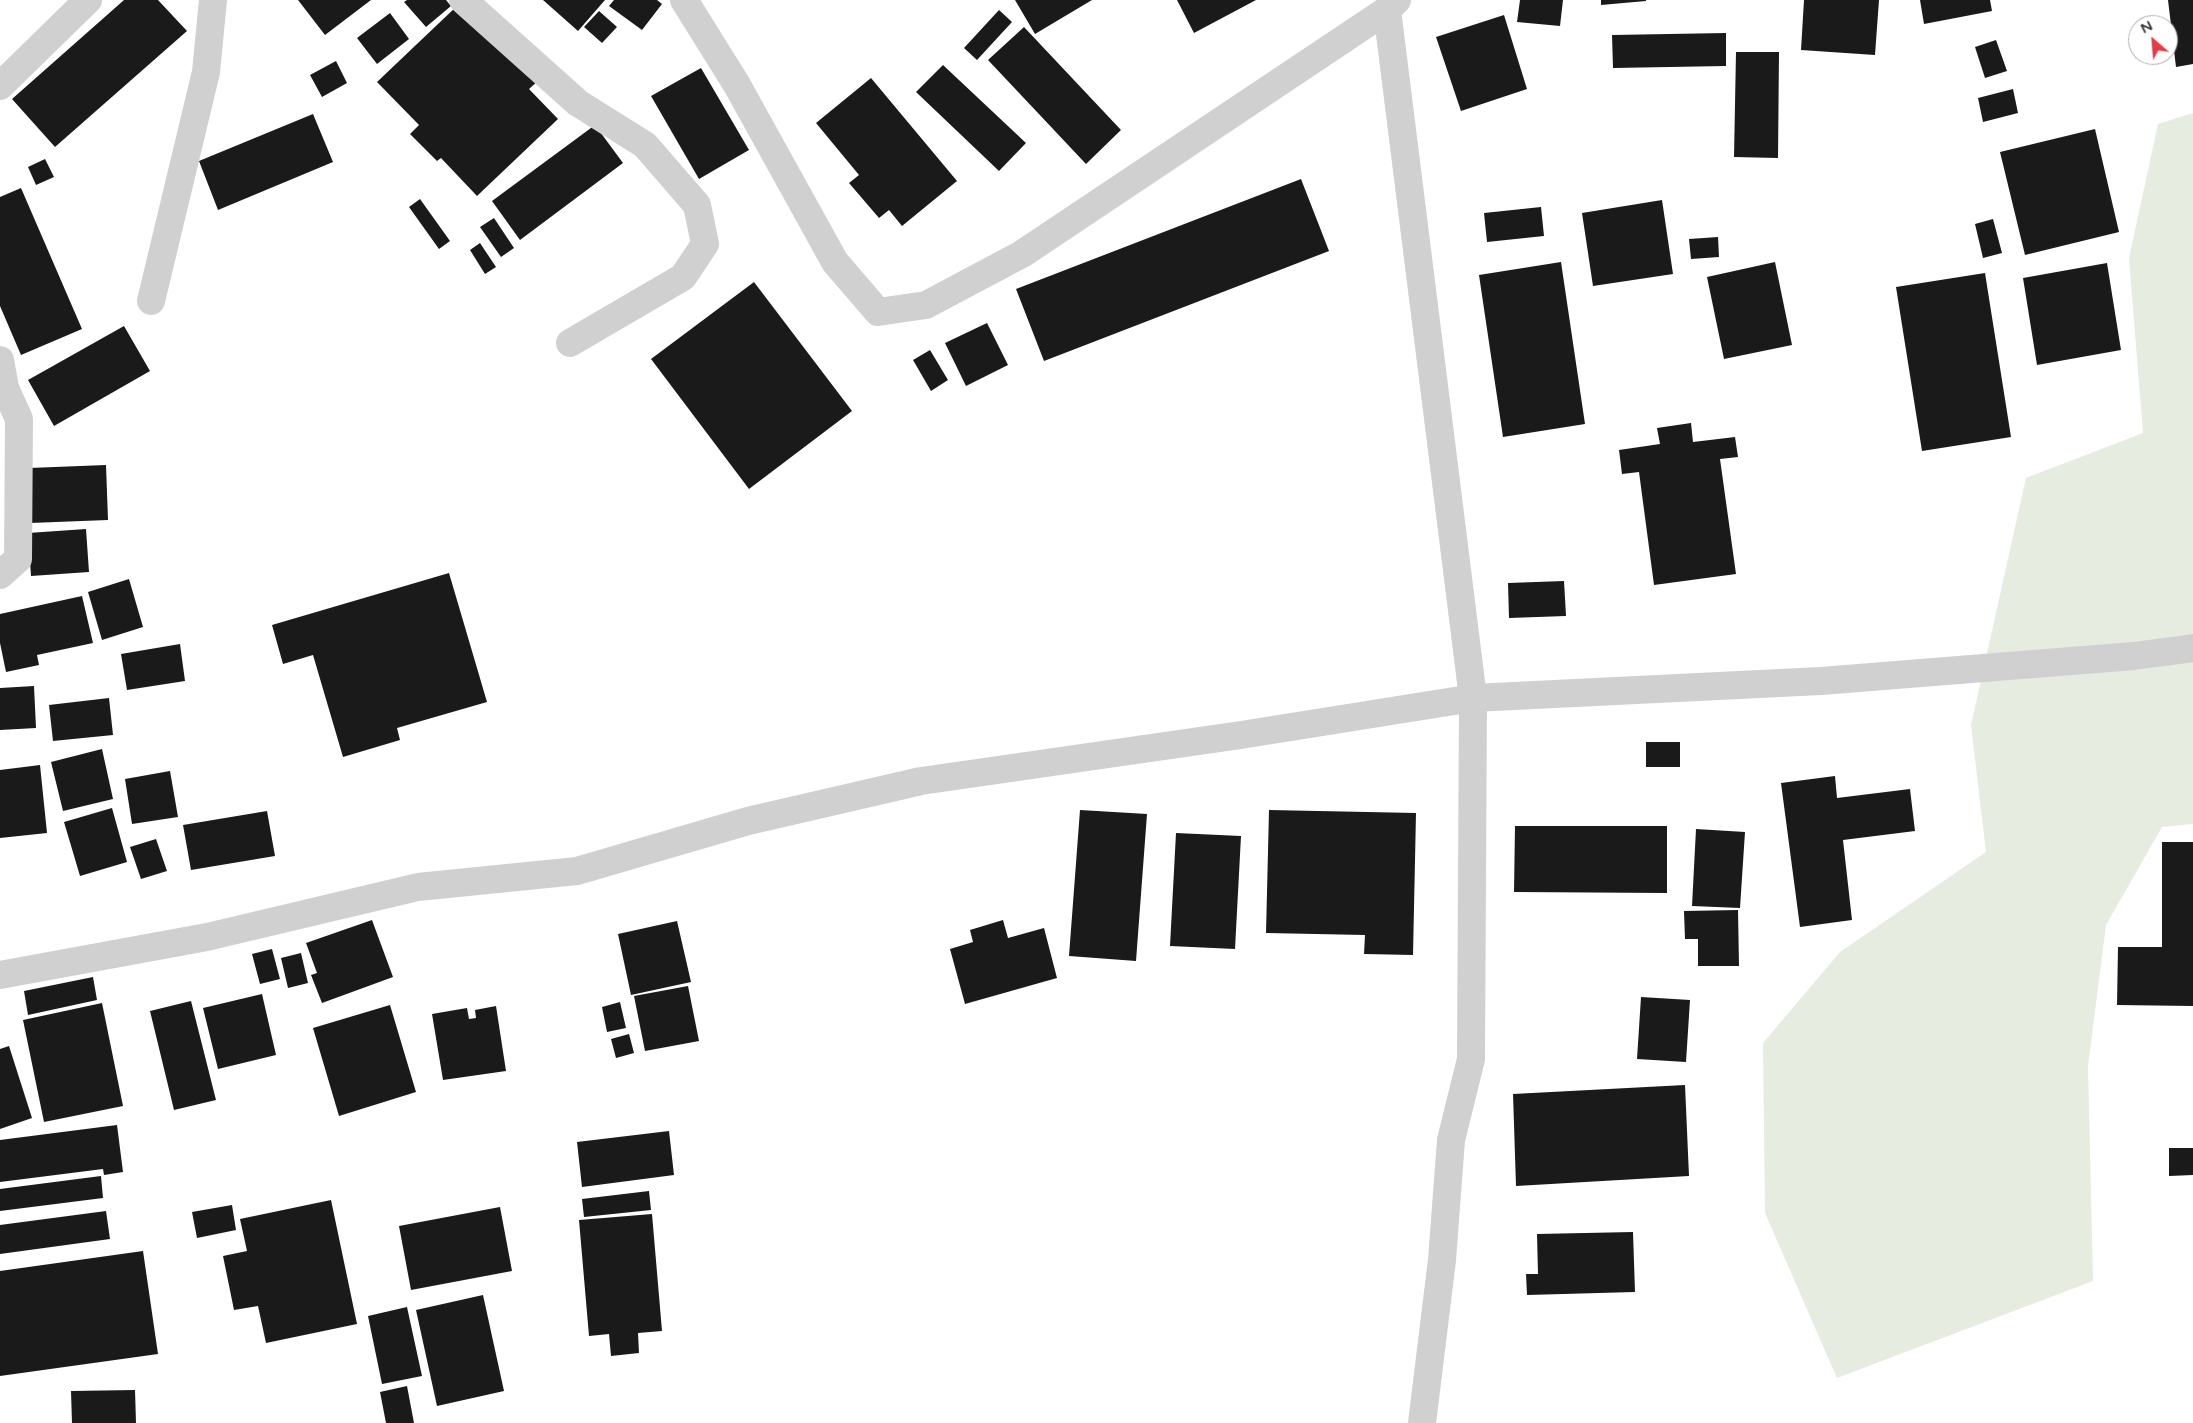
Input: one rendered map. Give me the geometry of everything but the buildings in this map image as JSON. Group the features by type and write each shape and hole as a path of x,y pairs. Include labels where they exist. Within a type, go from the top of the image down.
{"street":[{"path":"0,86 88,0"},
{"path":"151,301 206,72 213,0"},
{"path":"463,0 578,103 645,145 697,205 705,244 683,277 570,343"},
{"path":"684,0 737,85 835,262 878,312 926,305 1022,254 1392,5 1473,698 1471,1058 1452,1140 1442,1260 1422,1423"},
{"path":"0,360 5,388 19,419 18,559 0,575"},
{"path":"0,975 207,937 418,887 577,870 748,821 921,781 1241,735 1473,698 1821,680 2134,656 2193,648"}],"shaded area":[{"path":"2193,113 2193,824 2162,827 2106,925 2088,1066 2093,1281 1837,1378 1765,1213 1763,1043 1840,952 1986,852 1971,725 2026,478 2143,433 2129,258 2158,124"}]}
